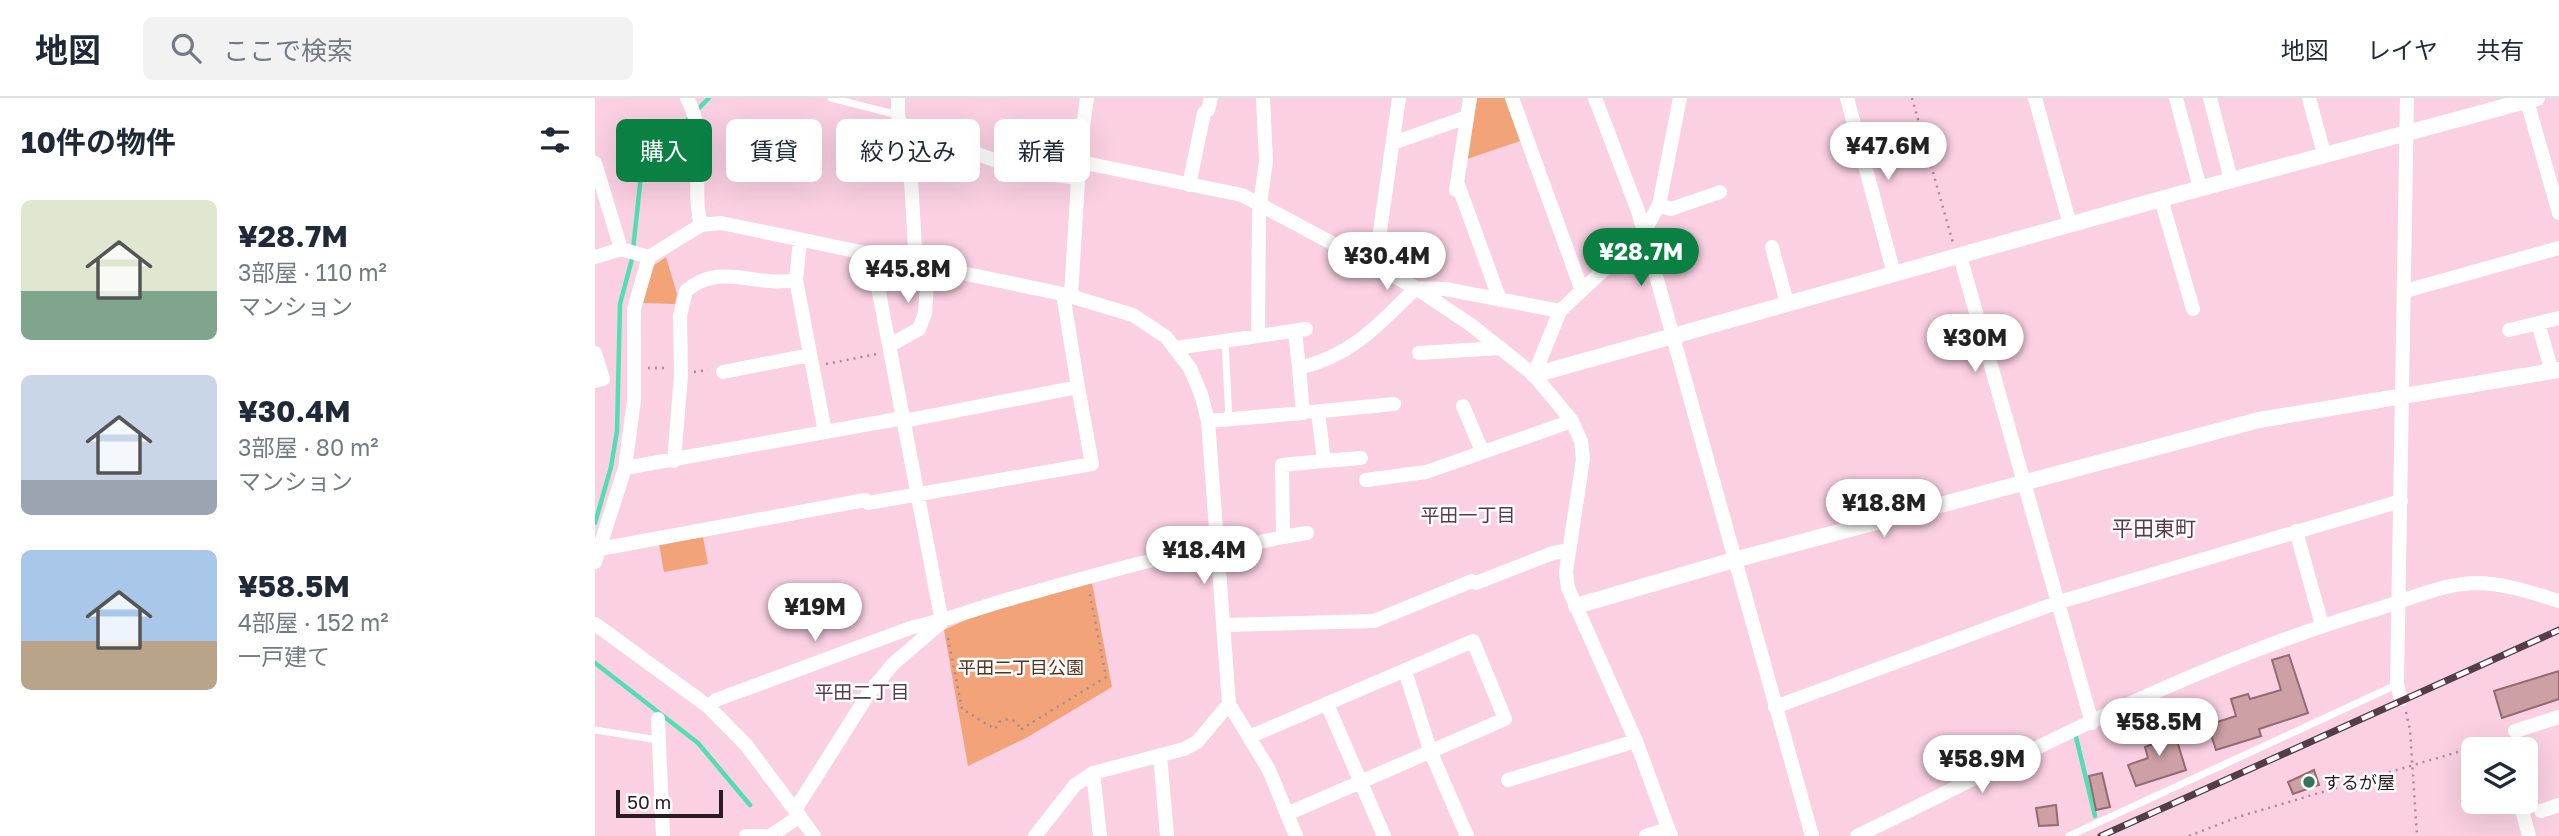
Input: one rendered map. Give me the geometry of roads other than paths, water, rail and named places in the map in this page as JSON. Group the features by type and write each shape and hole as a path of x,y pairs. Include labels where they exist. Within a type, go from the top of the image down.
{"street":[{"path":"898,98 900,119"},
{"path":"1085,119 1087,98"},
{"path":"1189,185 1204,113 1208,110 1211,98"},
{"path":"1258,336 1258,232 1266,161 1263,98"},
{"path":"1375,266 1399,98"},
{"path":"1470,98 1456,187 1500,300"},
{"path":"1511,98 1581,288"},
{"path":"1595,98 1638,211 1812,836"},
{"path":"1534,374 1560,311 1581,288 1643,233 1658,205 1680,98"},
{"path":"1847,98 1894,274"},
{"path":"2035,98 2070,225"},
{"path":"2176,98 2200,188"},
{"path":"2210,98 2231,180"},
{"path":"2309,98 2324,154"},
{"path":"2399,692 2398,603 2407,98"},
{"path":"1534,374 2161,198 2532,99 2559,213"},
{"path":"694,105 696,207 701,225"},
{"path":"1393,143 1467,117"},
{"path":"595,163 598,184 625,250"},
{"path":"1090,165 1242,195 1416,288 1534,374 1572,421 1581,441 1583,459 1566,572 1576,606 1636,741 1669,832 1646,836"},
{"path":"890,349 919,329 925,313 911,182"},
{"path":"598,555 865,500 868,503 1092,464 1067,295 1078,182"},
{"path":"1658,205 1671,209 1720,192"},
{"path":"2161,198 2193,309"},
{"path":"595,257 625,250 647,255 701,225 721,223 800,242 1067,295 1133,315 1166,337 1190,368 1208,421 1229,704 1269,771 1296,836"},
{"path":"800,242 796,280 825,432"},
{"path":"1772,247 1787,303"},
{"path":"2405,291 2559,248"},
{"path":"598,555 625,468 634,368 634,309 647,255"},
{"path":"872,256 943,621"},
{"path":"1958,256 2092,723"},
{"path":"674,461 683,297 695,284 720,274 757,282 796,280"},
{"path":"1299,368 1337,356 1354,346 1416,288 1445,289 1560,311"},
{"path":"2509,330 2559,318"},
{"path":"1576,606 1734,560 2259,420 2555,371 2539,323"},
{"path":"1176,348 1301,331 1299,368 1324,461"},
{"path":"1419,353 1501,348"},
{"path":"595,353 603,379 595,381"},
{"path":"723,372 811,361"},
{"path":"625,468 1079,387"},
{"path":"1208,421 1394,404"},
{"path":"1463,406 1482,451"},
{"path":"1366,480 1426,472 1572,421"},
{"path":"1283,537 1282,465 1360,458"},
{"path":"1775,708 2056,603 2400,501"},
{"path":"595,510 610,519"},
{"path":"2296,531 2322,625"},
{"path":"709,707 716,700 822,659 971,610 1087,577 1219,548 1307,533"},
{"path":"1225,625 1374,621 1472,581 1476,583 1553,553 1569,550"},
{"path":"1857,836 2215,664 2322,625 2398,603 2434,589 2477,583 2503,586 2559,601"},
{"path":"746,836 767,836 798,813 869,693 893,664 943,621"},
{"path":"595,624 709,707 747,746 814,836"},
{"path":"1249,737 1473,641 1505,719 1287,814"},
{"path":"1405,671 1431,753 1467,836"},
{"path":"1035,836 1075,785 1093,773 1197,742 1229,704"},
{"path":"1327,704 1384,836"},
{"path":"658,719 663,836"},
{"path":"2515,731 2558,721"},
{"path":"1508,780 1636,741"},
{"path":"1160,755 1167,836"},
{"path":"1093,773 1100,836"},
{"path":"2541,811 2559,805"},
{"path":"2523,814 2529,836"}],"lane":[{"path":"831,98 894,119"},
{"path":"1225,341 1229,419"},
{"path":"2069,836 2399,692"},
{"path":"595,730 659,740"}],"waterway":[{"path":"595,523 611,467 617,431 620,304 632,259 642,166 709,98"},
{"path":"595,663 698,743 750,805"},
{"path":"2076,737 2095,816"}],"railway":[{"path":"2101,836 2559,630"}],"place":[{"name":"するが屋","path":"2309,782"}],"district":[{"name":"平田一丁目","path":"1468,514"},
{"name":"平田東町","path":"2154,528"},
{"name":"平田二丁目","path":"862,691"}],"park label":[{"name":"平田二丁目公園","path":"1021,667"}]}
